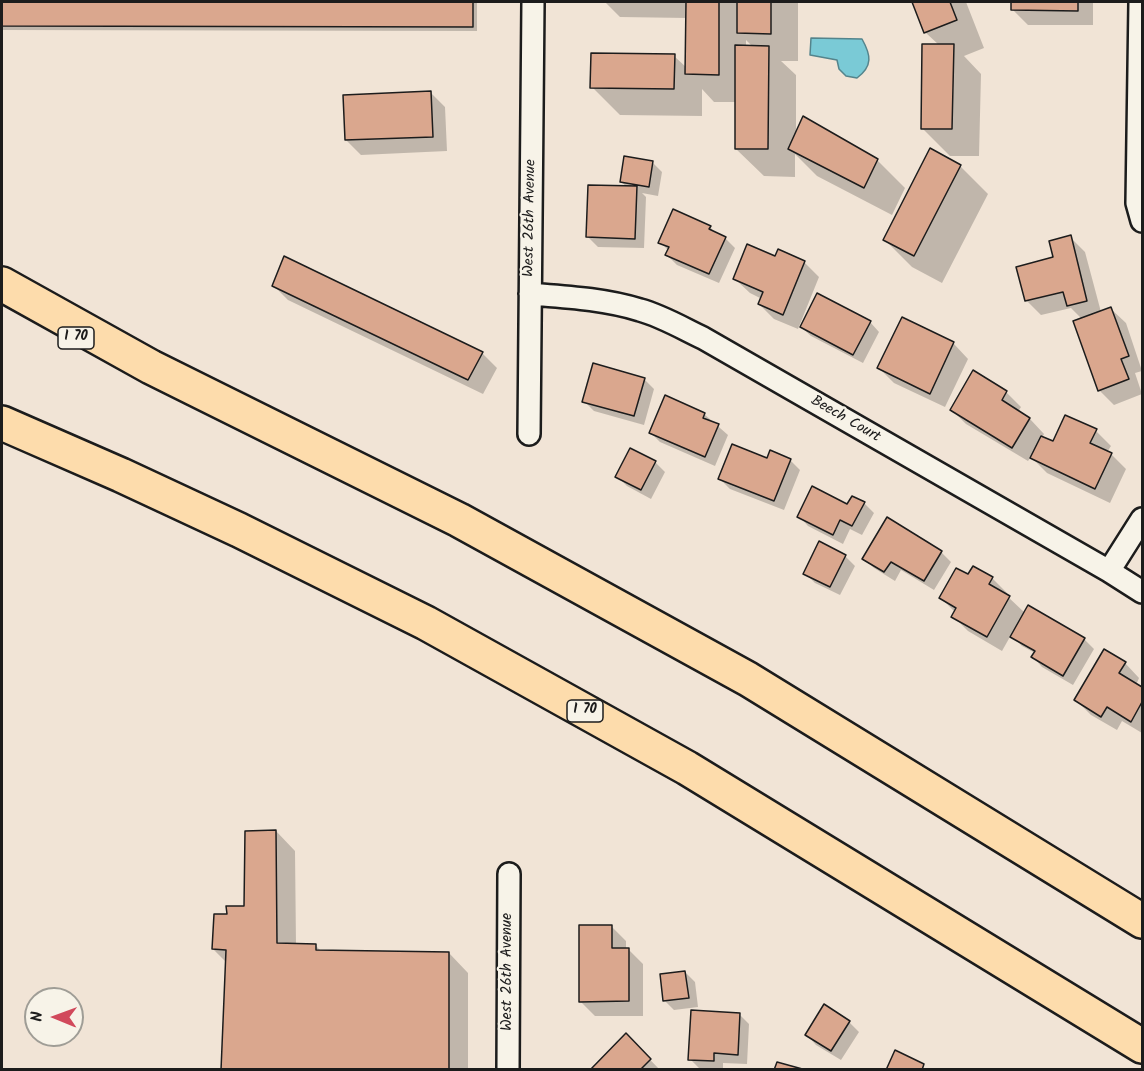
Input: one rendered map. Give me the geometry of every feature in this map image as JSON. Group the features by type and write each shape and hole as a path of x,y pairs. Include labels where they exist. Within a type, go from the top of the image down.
{"highway":[{"path":"2,284 151,367"},
{"name":"I 70","path":"2,309 151,367 459,519 748,679 1143,921"},
{"name":"I 70","path":"2,423 239,530 436,629 687,768 1143,1046"}],"street":[{"name":"West 26th Avenue","path":"530,434 533,2"},
{"path":"1140,2 1137,203 1143,220"},
{"name":"Beech Court","path":"530,294 613,303 642,310 669,321 703,338 1143,592"},
{"path":"1109,571 1143,519"},
{"name":"West 26th Avenue","path":"508,1070 509,874"}],"water":[{"path":"811,38 862,39 869,55 866,69 857,78 846,76 839,69 837,60 810,55"}],"building":[{"path":"2,2 473,2 473,27 2,26"},
{"path":"686,2 719,2 719,75 685,74"},
{"path":"737,2 771,2 771,34 737,33"},
{"path":"912,2 950,2 957,20 924,33"},
{"path":"1011,2 1078,2 1078,11 1011,10"},
{"path":"922,44 954,44 952,129 921,129"},
{"path":"735,45 769,46 768,149 735,149"},
{"path":"591,53 675,54 674,89 590,88"},
{"path":"431,91 433,137 345,140 343,95"},
{"path":"803,116 878,159 864,188 788,149"},
{"path":"930,148 961,165 914,256 883,240"},
{"path":"624,156 653,161 649,187 620,182"},
{"path":"588,185 637,186 635,239 586,237"},
{"path":"673,209 711,226 709,229 726,237 709,274 665,255 669,247 658,243"},
{"path":"1071,235 1087,301 1067,306 1063,292 1025,301 1016,267 1053,257 1049,241"},
{"path":"747,244 775,256 778,249 805,261 783,315 758,304 763,292 733,279"},
{"path":"284,256 483,352 468,380 272,286"},
{"path":"817,293 871,321 853,355 800,327"},
{"path":"1111,307 1129,356 1121,359 1129,379 1098,391 1073,321"},
{"path":"902,317 954,342 930,394 877,368"},
{"path":"593,363 645,378 634,416 582,402"},
{"path":"973,370 1007,391 1002,400 1030,418 1012,448 950,410"},
{"path":"665,395 705,413 703,418 719,424 705,457 649,433"},
{"path":"1065,415 1097,429 1090,443 1112,453 1095,489 1030,458 1041,436 1053,441"},
{"path":"732,444 767,458 770,450 791,459 774,501 718,479"},
{"path":"630,448 656,461 641,490 615,477"},
{"path":"812,486 847,504 852,496 865,502 852,526 840,520 833,535 797,517"},
{"path":"887,517 942,551 924,581 891,562 884,572 862,559"},
{"path":"819,541 846,555 830,587 803,574"},
{"path":"973,566 993,577 989,584 1010,596 987,637 951,617 956,608 939,598 956,568 968,574"},
{"path":"1028,605 1085,638 1063,676 1031,657 1035,651 1010,637"},
{"path":"1104,649 1126,662 1119,673 1142,687 1142,702 1131,722 1107,707 1101,717 1074,700"},
{"path":"276,830 277,943 316,944 316,950 449,952 449,1070 221,1070 226,950 212,949 214,914 227,914 226,906 244,906 245,831"},
{"path":"579,925 612,925 612,948 629,948 629,1001 579,1002"},
{"path":"685,971 689,998 663,1001 660,974"},
{"path":"824,1004 850,1021 831,1051 805,1035"},
{"path":"691,1010 740,1013 738,1055 714,1053 714,1061 688,1060"},
{"path":"626,1033 651,1059 640,1070 590,1070"},
{"path":"895,1050 924,1064 922,1070 886,1070"},
{"path":"777,1062 806,1070 774,1070"}]}
